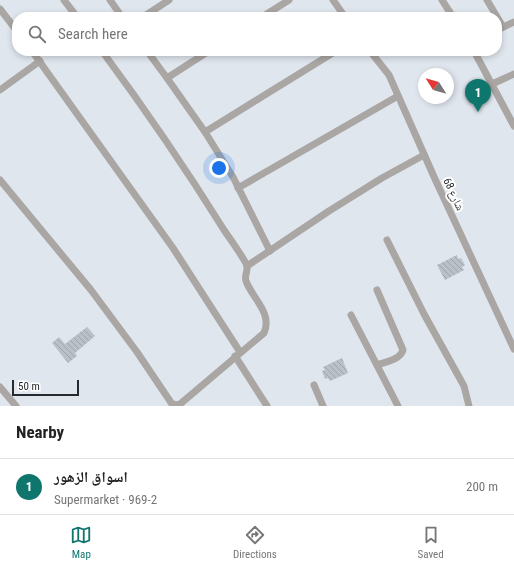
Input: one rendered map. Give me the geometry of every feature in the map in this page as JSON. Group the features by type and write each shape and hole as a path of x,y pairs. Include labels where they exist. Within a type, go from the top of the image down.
{"street":[{"path":"64,0 73,12"},
{"path":"110,0 118,12"},
{"path":"151,12 169,0"},
{"path":"270,12 289,0"},
{"path":"333,0 341,12"},
{"path":"442,0 450,12"},
{"path":"487,0 493,12"},
{"path":"0,9 12,25"},
{"path":"502,27 514,22"},
{"path":"36,56 173,248 238,354 267,406"},
{"path":"0,180 91,290 137,352 172,404 179,405 186,403 238,354 264,333 267,328 267,320 246,280 247,266 128,86 106,56"},
{"path":"151,56 205,132 233,177 270,251"},
{"path":"167,78 201,56"},
{"path":"205,132 328,56"},
{"name":"شارع 68","path":"374,56 389,75 424,156 514,349"},
{"path":"477,56 514,126"},
{"path":"0,90 40,61"},
{"path":"492,84 514,74"},
{"path":"238,188 398,96"},
{"path":"247,266 382,178 424,156"},
{"path":"387,240 424,314 464,386 469,406"},
{"path":"377,290 403,350 402,354 397,357 377,365"},
{"path":"351,315 398,406"},
{"path":"314,385 323,406"},
{"path":"0,387 16,406"}],"building":[{"path":"457,255 458,259 461,258 465,265 462,267 464,270 445,280 437,265"},
{"path":"87,327 95,336 75,353 77,356 68,363 52,343 59,337 65,344"},
{"path":"342,358 348,373 330,381 328,378 325,379 322,371 325,370 323,367"}],"place":[{"name":"اسواق الزهور","path":"478,112"}]}
